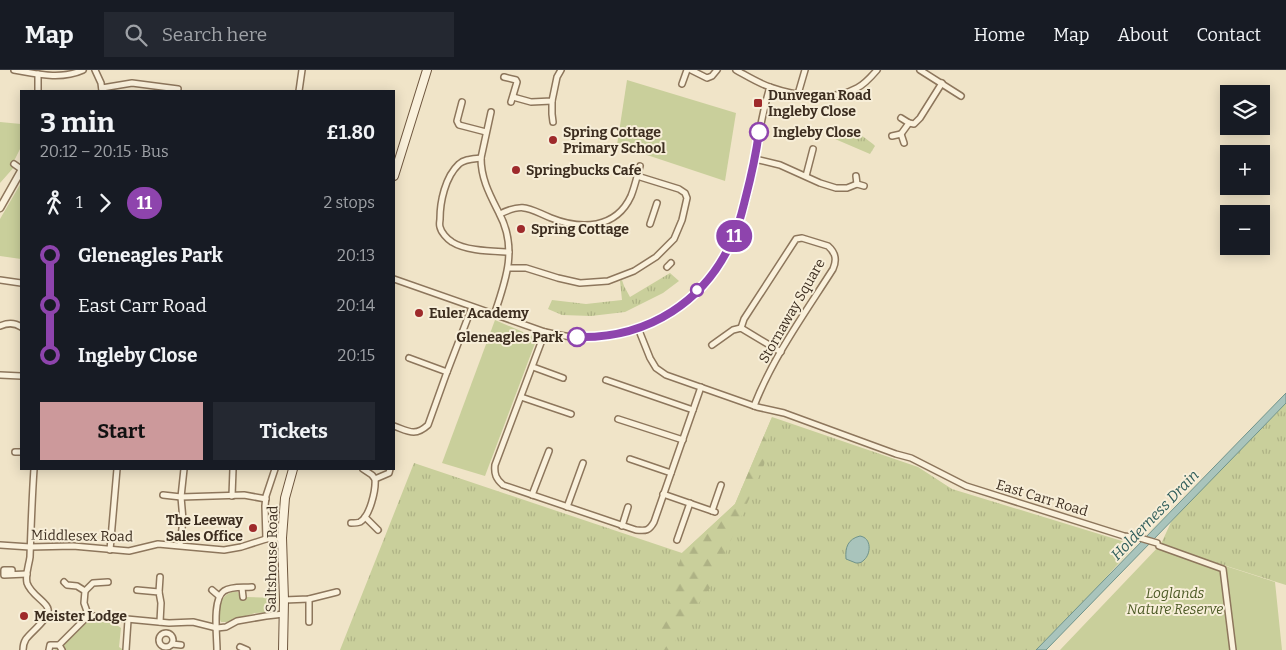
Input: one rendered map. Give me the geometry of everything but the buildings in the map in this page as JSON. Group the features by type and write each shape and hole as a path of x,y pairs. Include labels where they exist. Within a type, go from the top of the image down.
{"main road":[{"path":"395,169 427,70"},
{"name":"Saltshouse Road","path":"282,650 284,600 282,538 285,498 293,470"}],"street":[{"path":"14,70 54,76 83,70"},
{"path":"94,70 102,90 132,83 178,89"},
{"path":"299,90 302,70"},
{"path":"553,122 552,101 557,77 561,70"},
{"path":"682,84 686,70"},
{"path":"691,70 708,78 716,70"},
{"path":"736,70 770,87 798,94 818,96 837,95 856,89 866,82 877,70"},
{"path":"748,76 751,70"},
{"path":"798,94 805,70"},
{"path":"920,70 962,96"},
{"path":"38,74 38,90"},
{"path":"504,77 516,80 517,82 512,99 531,102 552,101"},
{"path":"901,118 914,124 920,118 942,83"},
{"path":"395,279 545,332 571,337 616,334 657,320 678,308 694,294 725,256 735,235 742,212 755,159 763,111 770,87"},
{"path":"462,102 457,128 486,132"},
{"path":"491,112 481,165 485,185 508,234 509,252 509,268 494,314"},
{"path":"482,116 489,118"},
{"path":"892,136 901,134 909,123"},
{"path":"901,134 904,143"},
{"path":"806,176 814,149"},
{"path":"481,158 468,160 459,164 455,169 446,185 440,208 440,227 446,238 460,245 473,249 509,252"},
{"path":"755,159 780,164 820,184 836,188 848,188 857,184 864,186"},
{"path":"14,164 20,169"},
{"path":"500,214 520,207 574,225 587,226 598,224 614,217 625,205 631,196 640,166"},
{"path":"509,268 526,268 580,283 608,281 634,271 656,257 674,239 682,220 687,198 685,193 679,189 637,176"},
{"path":"856,176 857,184"},
{"path":"0,208 19,180"},
{"path":"650,224 657,203"},
{"name":"Stornaway Square","path":"741,328 744,319 796,239 802,238 828,246 833,251 835,255 833,269 781,352 761,388 754,406"},
{"path":"0,280 20,283"},
{"path":"395,426 410,432 422,431 428,425 472,306"},
{"path":"0,326 12,323 20,327"},
{"name":"East Carr Road","path":"638,328 650,358 656,368 666,375 754,406 784,413 896,454 912,458 966,486 1124,536 1140,538 1223,569 1233,650"},
{"path":"715,345 733,330 741,328 781,352"},
{"path":"545,332 495,465 494,474 498,481 503,484 622,526 645,531 651,528 701,387"},
{"path":"409,358 446,372"},
{"path":"533,367 564,378"},
{"path":"0,375 20,376"},
{"path":"606,380 693,410"},
{"path":"521,397 571,414"},
{"path":"618,419 683,440"},
{"path":"532,494 548,451"},
{"path":"630,459 670,473"},
{"path":"567,506 582,463"},
{"path":"23,650 24,641 48,614 46,604 32,592 27,582 30,558 34,470"},
{"path":"110,550 117,470"},
{"path":"180,546 181,497 184,470"},
{"path":"232,470 232,496"},
{"path":"266,539 265,506 275,470"},
{"path":"351,523 359,523 365,517 372,499 375,479 364,470"},
{"path":"375,479 389,474 390,470"},
{"path":"663,494 714,511 721,485"},
{"path":"163,495 181,497 244,495 266,499"},
{"path":"677,540 690,503"},
{"path":"622,526 628,507"},
{"path":"365,517 378,530"},
{"name":"Middlesex Road","path":"0,544 72,546 130,551 158,544 224,550 266,539 282,538"},
{"path":"12,574 27,574"},
{"path":"160,577 160,622"},
{"path":"64,582 67,585 77,586 85,591"},
{"path":"89,617 84,603 85,591 93,583 108,582"},
{"path":"217,650 216,609 219,596 224,591 234,588 252,587"},
{"path":"242,588 242,597"},
{"path":"137,590 159,592"},
{"path":"212,590 219,596"},
{"path":"284,600 310,599 334,595"},
{"path":"310,599 311,619"},
{"path":"49,650 50,645 60,648 66,638 89,617 95,616 169,623 192,622 217,628 226,627 237,621 284,614"},
{"path":"126,650 128,620"},
{"path":"167,633 169,623"},
{"path":"167,633 161,635 159,642 164,647 172,644 181,645"},
{"path":"167,633 172,637 172,644"},
{"path":"240,647 246,650"}],"green space":[{"path":"627,80 736,113 725,181 617,145"},
{"path":"0,122 20,124 20,149 14,161 15,166 0,183"},
{"path":"839,129 845,134 861,135 873,144 875,146 870,154 835,139 834,137"},
{"path":"20,185 20,259 0,256 0,219"},
{"path":"670,273 679,281 663,293 625,312 591,316 562,315 548,309 552,300 586,304 622,300 620,281 622,280 630,297"},
{"path":"495,320 537,338 485,476 442,463"},
{"path":"1286,403 1286,585 1161,544 1171,522 1201,488"},
{"path":"772,417 918,467 952,489 1135,545 1093,592 1036,650 340,650 414,463 682,553 735,504"},
{"path":"772,417 764,465 710,588 676,634 675,650 655,650 682,553 735,504"},
{"name":"Loglands Nature Reserve","path":"1161,544 1275,582 1282,650 1060,650"},
{"path":"232,592 238,592 240,598 246,599 246,597 276,598 276,612 255,613 227,622 221,622 218,613 220,604 224,597"},
{"path":"87,622 109,623 121,628 119,647 124,650 54,650 68,641"}],"water":[{"path":"1286,393 1286,403 1046,650 1036,650"},
{"path":"860,536 867,540 869,550 864,560 856,563 846,559 846,551 850,541"}],"bus line":[{"name":"11","path":"577,337 616,334 657,320 678,308 713,273 725,256 735,235 753,170 759,132"}],"place":[{"name":"Dunvegan Road Ingleby Close","path":"758,103"},
{"name":"Ingleby Close","path":"759,132"},
{"name":"Spring Cottage Primary School","path":"553,140"},
{"name":"Springbucks Cafe","path":"516,170"},
{"name":"Spring Cottage","path":"521,229"},
{"name":"Euler Academy","path":"419,313"},
{"name":"Gleneagles Park","path":"577,337"},
{"name":"The Leeway Sales Office","path":"253,528"},
{"name":"Meister Lodge","path":"24,616"}],"water label":[{"name":"Holderness Drain","path":"1155,515"}]}
